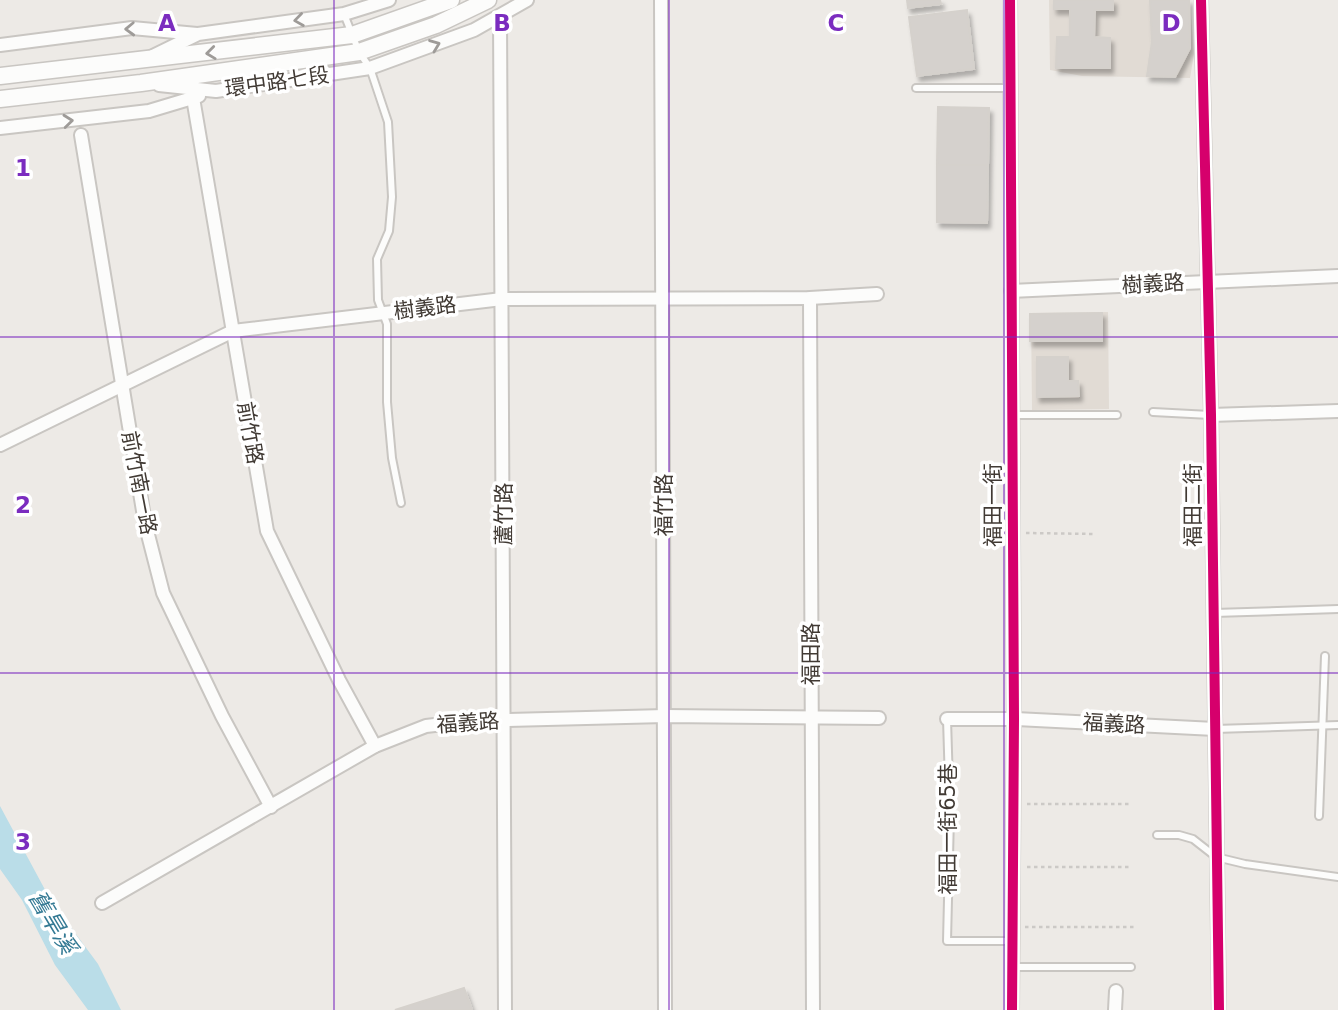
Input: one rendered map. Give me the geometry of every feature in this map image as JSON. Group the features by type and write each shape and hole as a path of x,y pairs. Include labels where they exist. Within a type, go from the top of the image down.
{"street":[{"name":"環中路七段","path":"140,62 198,34 344,14 389,0"},
{"name":"環中路七段","path":"0,76 140,62 352,35 451,0"},
{"name":"環中路七段","path":"0,99 141,83 359,52 424,30 488,0"},
{"name":"環中路七段","path":"141,83 216,91 370,68 500,17 527,0"},
{"name":"福竹路","path":"660,0 665,1010"},
{"name":"福田一街","path":"1010,0 1014,719 1012,1010"},
{"name":"福田二街","path":"1201,0 1211,415 1219,1010"},
{"name":"蘆竹路","path":"500,17 505,1010"},
{"path":"0,45 132,28 198,34"},
{"path":"0,128 149,111 216,91"},
{"name":"前竹路","path":"193,98 267,531 339,680 375,746"},
{"name":"前竹南一路","path":"82,135 145,523 163,593 222,716 271,807"},
{"name":"樹義路","path":"1011,291 1338,276"},
{"name":"樹義路","path":"0,445 233,331 502,299 810,298 877,294"},
{"name":"福田路","path":"810,298 813,1010"},
{"path":"1211,415 1338,411"},
{"name":"福義路","path":"102,903 375,746 426,726 505,720 665,716 878,718"},
{"name":"福田一街65巷","path":"947,719 1014,719"},
{"name":"福義路","path":"1014,719 1215,729"},
{"path":"1115,1010 1116,991"}],"lane":[{"path":"344,14 359,52 370,68 388,122 392,197 389,231 377,259 378,300 388,344 387,402 392,458 401,503"},
{"path":"916,88 1010,88"},
{"path":"1153,412 1211,415"},
{"path":"1012,415 1117,415"},
{"path":"1213,614 1338,609"},
{"path":"1319,816 1325,656"},
{"name":"福田一街65巷","path":"947,719 950,816 947,941 1012,934"},
{"path":"1215,729 1338,725"},
{"path":"1157,835 1178,835 1193,839 1216,857 1245,864 1338,877"},
{"path":"1012,967 1131,967"}],"path":[{"path":"1013,533 1096,534"},
{"path":"1013,804 1132,804"},
{"path":"1013,867 1132,867"},
{"path":"1012,934 1134,927"}],"shaded area":[{"path":"1049,0 1190,0 1194,54 1190,78 1082,76 1050,70"},
{"path":"1108,312 1109,409 1032,410 1031,313"}],"water":[{"name":"舊旱溪","path":"0,806 50,899 98,964 121,1010 88,1010 55,965 22,900 0,869"}],"building":[{"path":"907,0 940,0 941,4 908,8"},
{"path":"1054,0 1113,0 1113,10 1095,10 1094,37 1110,38 1110,68 1056,68 1057,37 1070,37 1070,9 1054,9"},
{"path":"1150,0 1189,0 1190,48 1175,77 1147,76 1152,42"},
{"path":"967,10 974,69 917,76 909,17"},
{"path":"938,107 989,108 988,165 937,165"},
{"path":"937,165 988,165 987,223 937,222"},
{"path":"1102,313 1102,341 1030,341 1030,314"},
{"path":"1037,357 1068,357 1068,381 1078,381 1079,396 1037,397"},
{"path":"464,988 472,1010 395,1010"}],"cycle path":[{"path":"1010,0 1014,719 1012,1010"},
{"path":"1201,0 1211,415 1219,1010"}]}
